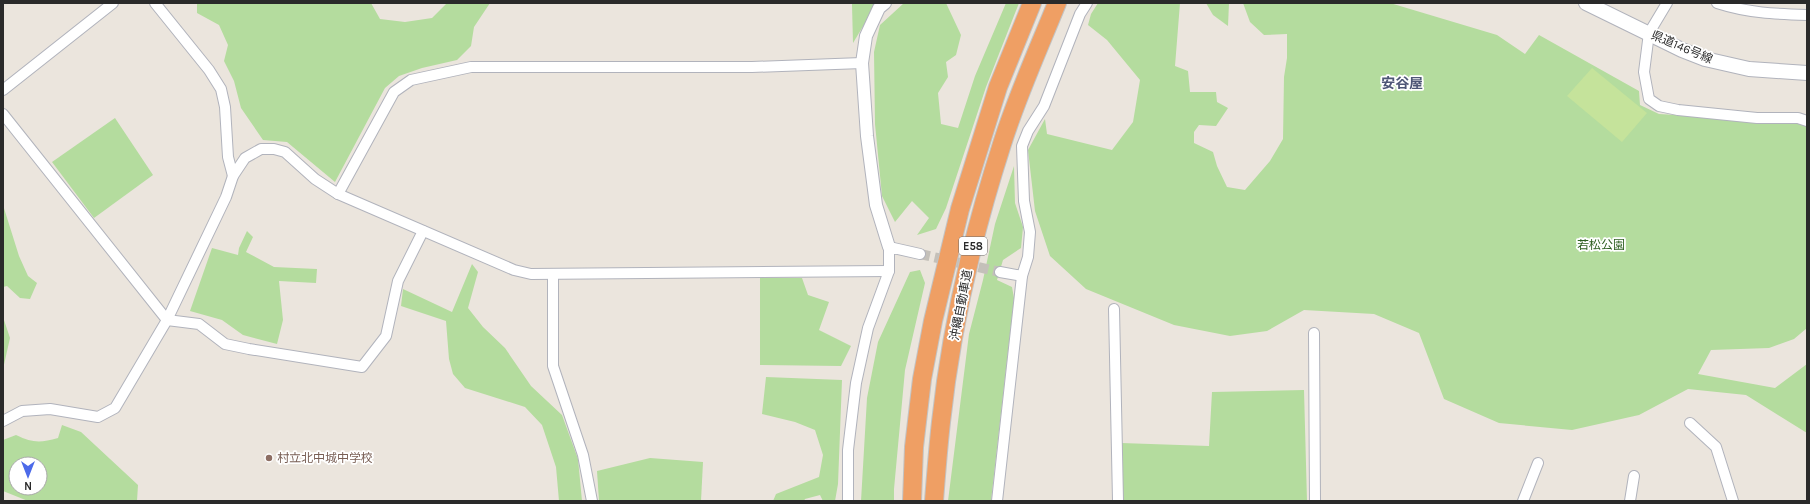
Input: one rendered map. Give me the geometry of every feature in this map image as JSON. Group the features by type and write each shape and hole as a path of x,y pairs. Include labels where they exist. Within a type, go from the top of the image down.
{"highway":[{"name":"沖縄自動車道","path":"912,501 914,447 922,379 933,321 960,209 998,87 1032,3"},
{"name":"沖縄自動車道","path":"934,501 941,422 948,369 964,283 980,221 1007,129 1020,92 1057,3"}],"main road":[{"name":"県道146号線","path":"1586,3 1682,50 1705,59 1749,69 1807,73"}],"street":[{"path":"3,90 113,3"},
{"path":"155,3 208,70 221,89 225,107 228,157 233,176"},
{"path":"848,501 848,450 856,383 868,328 889,271 889,247 876,205 867,136 862,63 866,36 880,8 885,3"},
{"path":"997,501 1022,276 1028,257 1030,232 1024,201 1022,146 1028,131 1044,106 1080,14 1087,3"},
{"path":"1667,3 1649,33 1644,72 1649,99 1659,106 1678,110 1757,118 1798,118 1807,121"},
{"path":"1717,3 1736,9 1763,14 1807,14"},
{"path":"338,194 394,92 411,80 438,73 472,67 752,67 862,63"},
{"path":"3,114 167,320 199,324 224,344 362,367 386,336 398,281 423,231"},
{"path":"3,421 22,411 50,409 98,417 115,408 167,320 226,197 233,176 245,158 261,149 274,149 285,152 315,179 338,194 514,270 531,274 889,271"},
{"path":"889,247 920,254"},
{"path":"1000,272 1022,276"},
{"path":"553,274 553,366 583,455 592,501"},
{"path":"1114,309 1118,501"},
{"path":"1314,333 1315,501"},
{"path":"1690,423 1716,447 1733,501"},
{"path":"1523,501 1538,463"},
{"path":"1630,501 1634,476"}],"green space":[{"path":"197,3 371,3 380,19 405,22 432,18 447,3 490,3 474,27 471,46 457,60 422,68 399,76 385,88 335,182 287,142 263,140 241,108 234,81 224,61 228,45 219,25 197,13"},
{"path":"852,3 877,3 853,43 852,5"},
{"path":"904,3 946,3 961,35 956,55 946,62 948,77 938,93 941,124 958,128 975,76 1006,3 1019,3 986,87 946,208 936,229 917,235 929,218 912,201 895,222 882,196 875,124 874,52 880,25"},
{"name":"若松公園","path":"1098,3 1180,3 1175,66 1188,71 1190,92 1216,92 1217,102 1228,108 1216,126 1199,125 1194,132 1194,143 1213,152 1217,166 1227,187 1245,190 1270,161 1283,139 1284,77 1287,58 1287,34 1264,35 1250,22 1243,3 1390,3 1497,35 1525,54 1539,35 1639,91 1640,105 1659,114 1807,123 1807,328 1794,339 1769,348 1711,350 1698,374 1775,388 1807,364 1807,433 1746,395 1688,389 1639,415 1572,430 1499,423 1444,399 1419,333 1374,314 1304,310 1267,331 1230,336 1174,325 1086,289 1050,256 1035,211 1028,150 1045,119 1047,134 1112,150 1133,122 1140,80 1107,40 1088,25 1091,14"},
{"path":"1206,3 1229,3 1228,26 1213,15"},
{"path":"1592,68 1647,113 1622,142 1567,96"},
{"path":"115,118 153,175 94,218 52,162"},
{"path":"1014,166 1015,203 1023,227 1021,248 1003,260 997,280 1012,287 1014,298 991,501 948,501 969,334 983,280 995,224"},
{"path":"3,205 19,256 28,276 37,283 30,299 20,298 7,286 3,287"},
{"path":"247,231 253,237 246,252 274,267 317,269 316,283 279,281 283,320 277,344 243,335 222,320 190,311 212,248 238,255 239,248"},
{"path":"472,264 478,272 468,308 483,327 505,348 531,386 562,415 578,459 582,501 559,501 556,467 542,425 525,407 465,388 453,374 449,359 446,321 401,306 403,289 452,312"},
{"path":"920,270 925,283 905,370 894,501 861,501 867,398 878,342 910,272"},
{"path":"760,278 802,278 808,295 829,302 819,330 851,346 841,366 760,365"},
{"path":"3,317 10,338 3,369"},
{"path":"766,377 842,380 838,484 835,501 823,501 820,495 805,499 804,501 773,501 776,494 819,477 823,455 815,430 795,422 762,414"},
{"path":"1304,390 1307,501 1123,501 1121,443 1209,446 1212,392"},
{"path":"62,425 81,432 138,485 137,501 28,501 16,496 48,496 48,456 8,456 8,493 3,491 3,440 16,435 27,440 46,441 58,438"},
{"path":"650,458 703,462 701,501 599,501 597,471"}],"tunnel":[{"path":"920,254 1000,272"}],"place":[{"name":"村立北中城中学校","path":"269,458"}],"district":[{"name":"安谷屋","path":"1402,83"}]}
